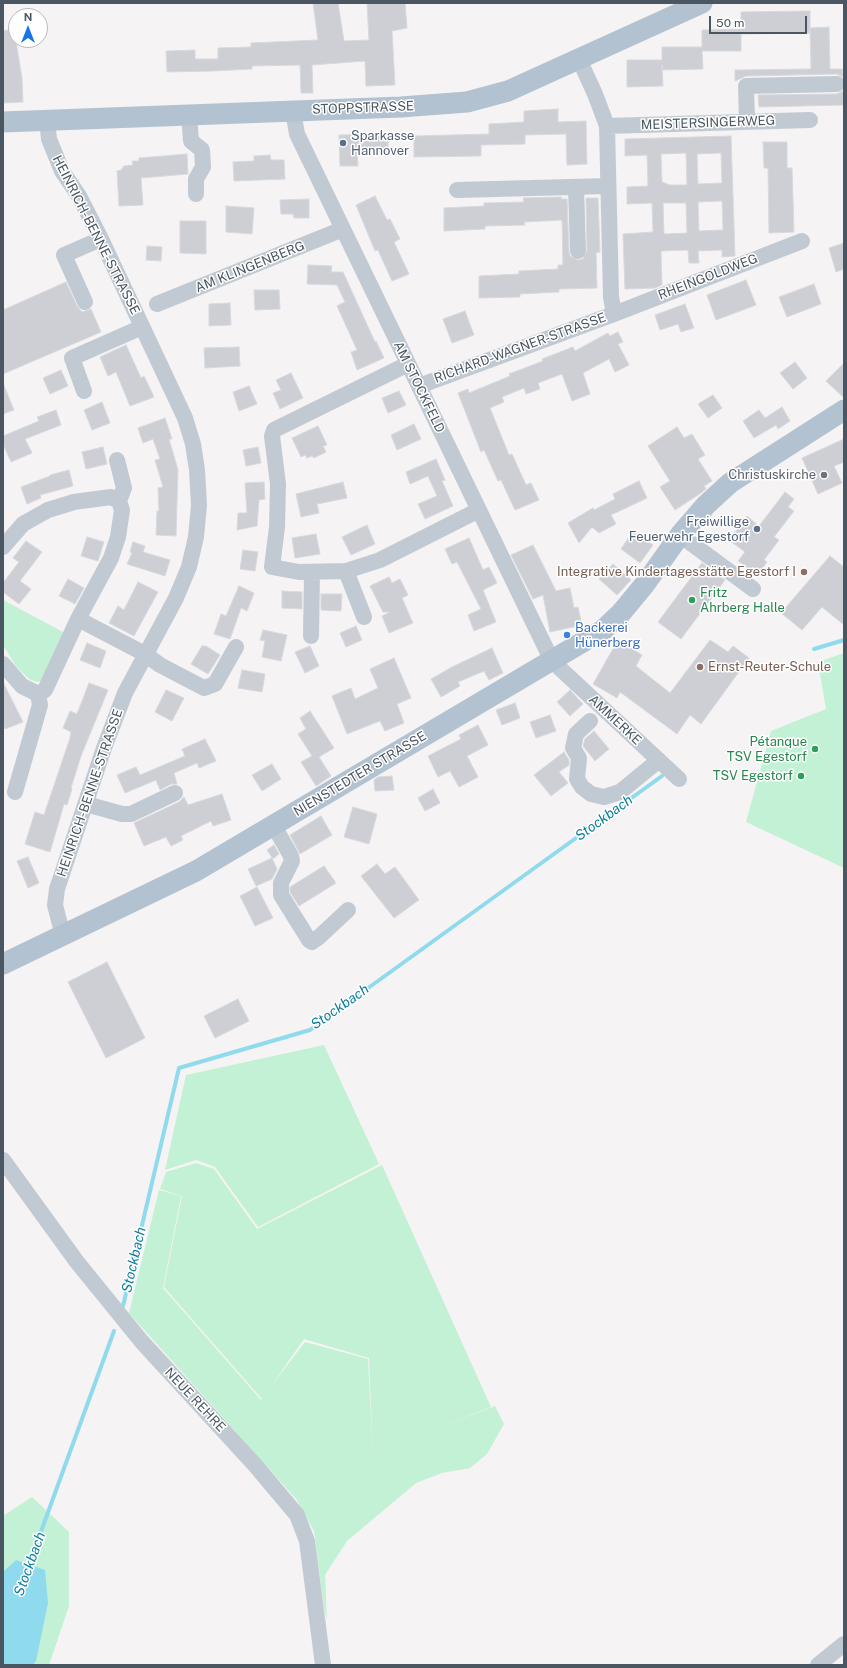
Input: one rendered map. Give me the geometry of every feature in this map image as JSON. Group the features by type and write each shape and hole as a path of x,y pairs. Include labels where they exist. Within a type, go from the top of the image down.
{"main road":[{"name":"STOPPSTRASSE","path":"3,122 401,107 467,102 508,91 702,3"},
{"name":"NIENSTEDTER STRASSE","path":"3,964 196,872 496,692 552,661 603,630 621,613 645,584 680,535 706,505 730,484 844,410"}],"street":[{"name":"RICHARD-WAGNER-STRASSE","path":"419,386 614,314 611,297 606,126 595,94 579,59"},
{"path":"746,122 746,86 837,84"},
{"name":"AM STOCKFELD","path":"293,110 297,134 552,661"},
{"path":"189,114 191,141 202,150 203,167 196,179 196,194"},
{"name":"HEINRICH-BENNE-STRASSE","path":"47,120 50,140 62,171 79,196 101,239 185,418 193,444 198,470 199,505 196,537 189,567 176,598 125,693 104,748 57,889 55,905 63,936"},
{"name":"MEISTERSINGERWEG","path":"606,126 810,120"},
{"path":"458,190 608,186"},
{"path":"576,187 578,251"},
{"name":"AM KLINGENBERG","path":"156,304 343,229"},
{"path":"85,302 64,255 101,239"},
{"name":"RHEINGOLDWEG","path":"614,314 802,241"},
{"name":"HEINRICH-BENNE-STRASSE","path":"84,391 72,358 142,327"},
{"path":"408,364 274,430 272,436 278,484 277,527 272,567 312,573 346,571 380,560 478,510"},
{"path":"38,694 45,690 78,619 111,558 118,538 122,510 119,501 124,488 117,460"},
{"path":"3,547 23,524 48,510 74,502 111,497 119,501"},
{"path":"680,535 753,589"},
{"path":"346,571 364,617"},
{"path":"312,573 312,636"},
{"path":"78,619 145,654 204,688 215,684 236,647"},
{"name":"AMMERKE","path":"552,661 679,779"},
{"path":"3,664 22,686 38,694"},
{"path":"15,792 40,705 38,694"},
{"path":"590,721 576,734 573,748 579,758 577,779 582,787 590,794 604,797 620,792 659,760"},
{"path":"86,804 122,814 130,814 175,793"},
{"path":"274,826 291,856 292,861 281,883 281,895 310,940 315,940 348,910"},
{"name":"NEUE REHRE","path":"3,1160 77,1262 142,1342 255,1465 297,1515 307,1541 323,1665"},
{"path":"818,1665 844,1644"}],"green space":[{"path":"3,600 65,633 44,680 37,682 29,679 16,666 3,645"},
{"name":"TSV Egestorf","path":"844,653 844,868 746,822 771,731 826,709 818,662"},
{"path":"324,1045 379,1164 258,1227 215,1167 196,1160 165,1170 186,1075"},
{"path":"196,1163 214,1169 257,1229 382,1165 491,1407 430,1431 495,1406 504,1424 487,1454 470,1468 442,1473 416,1483 347,1541 325,1575 327,1620 324,1608 314,1531 297,1500 129,1313 159,1190 181,1196 163,1288 261,1400 262,1399 164,1287 182,1196 160,1189 166,1172","holes":["304,1339 369,1358 373,1454 368,1359 305,1342 271,1386"]},
{"path":"32,1497 69,1532 69,1606 49,1665 3,1665 3,1516"}],"water":[{"path":"16,1560 45,1570 48,1603 36,1661 33,1665 3,1665 3,1572"}],"building":[{"path":"313,3 338,3 344,41 369,40 367,3 405,3 407,28 392,31 395,85 366,86 365,61 312,65 313,93 301,93 300,65 252,66 252,69 167,72 166,51 195,50 195,59 218,59 218,48 251,47 251,43 318,40"},
{"path":"810,11 810,33 741,34 741,51 702,51 703,69 662,70 663,86 627,87 627,60 662,60 662,47 702,47 702,30 741,29 741,12"},
{"path":"829,27 830,69 842,69 843,77 837,74 746,76 735,81 735,70 811,69 810,28"},
{"path":"8,30 8,48 17,48 22,78 23,102 3,103 3,31"},
{"path":"843,91 844,105 759,107 758,95 837,94"},
{"path":"558,109 558,122 586,121 587,164 567,165 566,134 525,135 525,144 481,145 481,156 414,157 414,136 489,134 489,124 524,122 524,111"},
{"path":"380,134 380,139 388,139 388,152 357,153 358,166 340,166 339,135"},
{"path":"731,136 735,256 722,257 722,250 698,251 699,263 689,263 688,250 661,251 662,285 655,288 625,289 623,234 653,232 652,203 627,204 627,187 648,186 647,155 625,156 625,139","holes":["686,153 687,185 670,185 662,182 661,154","721,153 722,183 698,184 697,154","722,201 723,230 699,231 698,202","663,203 686,203 687,233 664,234"]},
{"path":"763,142 787,142 787,168 792,168 794,232 769,233 768,168 764,168"},
{"path":"187,154 188,174 141,178 143,205 119,206 117,171 121,170 124,166 133,165 132,161 139,161 139,158"},
{"path":"270,155 271,160 284,160 285,179 234,181 233,162 254,161 254,156"},
{"path":"375,196 387,220 390,219 400,239 394,242 409,274 392,281 378,250 375,251 356,205"},
{"path":"561,197 561,199 567,199 570,256 578,260 583,259 587,251 586,198 598,198 600,252 596,253 597,288 559,289 559,292 520,294 520,297 479,298 479,276 519,274 519,271 558,269 558,265 563,265 562,220 524,222 525,225 485,226 485,229 444,231 444,208 484,206 484,203 524,202 523,198"},
{"path":"309,199 309,218 294,218 293,214 281,214 280,200"},
{"path":"226,206 254,208 252,234 226,232"},
{"path":"180,221 206,221 206,254 180,253"},
{"path":"844,243 844,269 836,272 829,248"},
{"path":"147,246 162,247 161,261 146,260"},
{"path":"308,265 332,266 331,272 343,272 375,342 376,341 384,358 357,370 351,352 357,350 337,306 345,302 337,285 307,284"},
{"path":"746,280 756,305 716,320 707,295"},
{"path":"66,282 77,306 82,312 91,309 101,332 3,374 3,310"},
{"path":"814,284 821,304 787,317 779,297"},
{"path":"254,290 279,290 280,309 255,310"},
{"path":"230,303 231,325 209,326 209,304"},
{"path":"685,304 694,328 681,332 678,324 660,330 655,315"},
{"path":"465,311 474,335 452,343 443,319"},
{"path":"618,332 623,342 618,344 629,365 615,372 609,359 583,373 590,394 572,401 562,374 538,383 540,389 526,394 524,388 502,397 504,402 490,408 509,455 512,454 526,485 531,483 539,500 515,510 501,480 498,481 484,450 481,452 458,393 468,389 469,393 510,376 509,374 543,361 542,359 573,347 575,351 608,333 610,336"},
{"path":"126,345 141,378 144,376 154,397 130,406 116,372 108,376 100,357"},
{"path":"239,347 240,366 205,368 204,348"},
{"path":"795,362 807,378 793,389 780,373"},
{"path":"844,363 844,398 826,381"},
{"path":"61,370 68,386 50,394 43,378"},
{"path":"291,373 303,398 280,409 273,393 281,390 276,380"},
{"path":"3,383 14,410 3,414"},
{"path":"249,386 257,404 239,411 233,392"},
{"path":"399,391 406,405 388,413 382,398"},
{"path":"713,395 722,408 708,418 698,404"},
{"path":"102,402 110,423 92,430 84,410"},
{"path":"782,407 790,421 778,429 776,425 754,438 743,421 759,410 765,418"},
{"path":"56,410 61,425 25,439 32,453 11,462 3,444 3,436 39,421 37,417"},
{"path":"165,418 172,439 169,439 178,470 176,536 156,535 157,511 159,511 158,488 163,487 155,460 160,459 153,439 143,443 138,428"},
{"path":"414,424 421,439 397,450 391,435"},
{"path":"318,426 327,445 323,446 326,452 314,458 312,456 307,458 305,455 301,457 292,438"},
{"path":"677,427 684,438 692,434 705,455 698,459 712,481 704,486 706,489 701,493 675,510 660,487 670,481 648,446"},
{"name":"Christuskirche","path":"844,439 844,462 834,466 842,483 818,494 802,458"},
{"path":"103,447 107,464 86,469 82,452"},
{"path":"258,447 261,463 246,466 243,450"},
{"path":"436,459 445,480 442,481 453,506 425,519 418,504 437,496 428,476 410,484 406,472"},
{"path":"69,470 73,486 40,495 41,498 27,504 21,487 50,475"},
{"path":"639,481 647,498 611,515 616,524 599,533 592,527 579,543 568,523 593,508 594,510 615,499 613,494"},
{"path":"264,482 265,499 259,500 257,526 237,530 238,513 247,513 245,483"},
{"path":"343,482 347,498 317,504 319,513 301,517 296,494"},
{"path":"785,492 794,499 788,507 794,511 774,537 779,540 764,560 767,562 757,575 738,561 745,552 729,540 747,516 759,526"},
{"path":"367,525 375,544 351,555 342,537"},
{"path":"633,531 653,545 640,563 621,549"},
{"path":"316,534 320,554 295,558 292,538"},
{"path":"87,537 104,542 98,561 81,556"},
{"path":"469,538 483,570 489,567 497,583 483,590 496,622 474,631 468,615 481,609 457,562 452,564 445,549"},
{"path":"26,541 42,552 20,581 31,589 19,604 3,592 3,583 19,562 13,558"},
{"path":"133,542 145,546 143,552 170,560 165,576 127,564 132,553 130,552"},
{"path":"533,545 556,591 570,588 574,608 578,607 582,625 550,632 543,595 533,599 511,555"},
{"path":"243,550 258,552 255,571 240,569"},
{"path":"830,556 844,567 844,625 822,607 802,630 781,613"},
{"name":"Fritz Ahrberg Halle","path":"702,563 725,580 681,639 658,622"},
{"path":"613,564 631,580 617,595 599,579"},
{"path":"389,577 392,583 400,579 408,595 402,598 413,623 389,633 382,616 390,612 383,612 370,586"},
{"path":"68,579 84,588 75,604 59,596"},
{"path":"138,582 158,592 134,636 109,623 118,606 124,610"},
{"path":"239,586 254,593 247,611 241,608 230,639 214,634 221,614 226,616"},
{"path":"282,591 302,592 302,609 282,608"},
{"path":"321,594 342,594 341,611 321,610"},
{"path":"356,626 362,640 346,647 340,633"},
{"path":"263,630 287,635 281,661 262,657 265,641 260,640"},
{"path":"618,640 642,655 636,666 670,693 710,640 728,652 733,646 749,658 701,724 690,715 677,734 620,692 617,698 593,684"},
{"path":"87,643 106,651 100,668 80,660"},
{"path":"202,646 206,646 220,655 208,674 191,664"},
{"path":"310,646 319,666 305,673 295,652"},
{"path":"492,648 503,673 489,680 484,671 458,682 460,686 441,697 431,679"},
{"path":"394,658 411,698 397,704 404,723 385,731 380,721 347,734 332,696 351,688 355,699 378,688 370,669"},
{"path":"242,670 265,674 262,692 238,688"},
{"path":"3,682 23,722 5,729 3,723"},
{"path":"89,683 108,690 81,756 67,805 64,804 50,852 25,844 35,812 44,815 70,738 71,732 63,728 70,711 77,714"},
{"path":"166,690 184,698 172,721 155,712"},
{"path":"570,690 583,704 570,716 557,702"},
{"path":"515,703 520,718 502,725 496,710"},
{"path":"310,711 334,748 319,757 331,776 316,786 301,762 312,756 298,734 306,729 300,718"},
{"path":"550,715 556,731 536,738 530,722"},
{"path":"478,725 488,745 467,756 478,777 459,787 450,771 438,777 428,756 461,739 459,735"},
{"path":"594,731 609,749 595,761 583,746 585,739"},
{"path":"205,739 216,761 199,768 197,763 174,773 177,784 171,784 160,790 156,780 125,793 117,775 136,767 140,775 185,756 182,749"},
{"path":"564,752 569,760 569,765 559,772 568,783 551,796 534,775"},
{"path":"272,764 281,779 262,791 252,775"},
{"path":"392,776 394,790 375,791 374,780 378,777"},
{"path":"433,789 440,803 425,811 418,798"},
{"path":"222,794 231,820 213,826 211,821 181,836 183,840 171,846 166,837 144,846 134,823 179,802 184,797 188,805"},
{"path":"353,807 377,814 369,844 344,837"},
{"path":"321,816 332,835 300,854 290,835"},
{"path":"274,845 279,854 273,859 267,850"},
{"path":"28,857 39,883 28,888 17,861"},
{"path":"272,858 277,869 272,879 256,886 248,869"},
{"path":"377,864 385,874 395,867 419,900 394,918 361,876"},
{"path":"324,866 336,883 299,906 290,892 290,887"},
{"path":"257,887 273,918 255,926 240,896"},
{"path":"107,962 145,1038 106,1058 68,982"},
{"path":"238,999 249,1021 215,1038 204,1016"}],"waterway":[{"name":"Stockbach","path":"814,649 844,640"},
{"name":"Stockbach","path":"123,1306 179,1068 310,1030 662,776"},
{"name":"Stockbach","path":"27,1570 114,1331"}],"place":[{"name":"Sparkasse Hannover","path":"343,143"},
{"name":"Christuskirche","path":"824,475"},
{"name":"Freiwillige Feuerwehr Egestorf","path":"757,529"},
{"name":"Integrative Kindertagesstätte Egestorf I","path":"804,572"},
{"name":"Fritz Ahrberg Halle","path":"692,600"},
{"name":"Backerei Hünerberg","path":"567,635"},
{"name":"Ernst-Reuter-Schule","path":"700,667"},
{"name":"Pétanque TSV Egestorf","path":"815,749"},
{"name":"TSV Egestorf","path":"801,776"}]}
